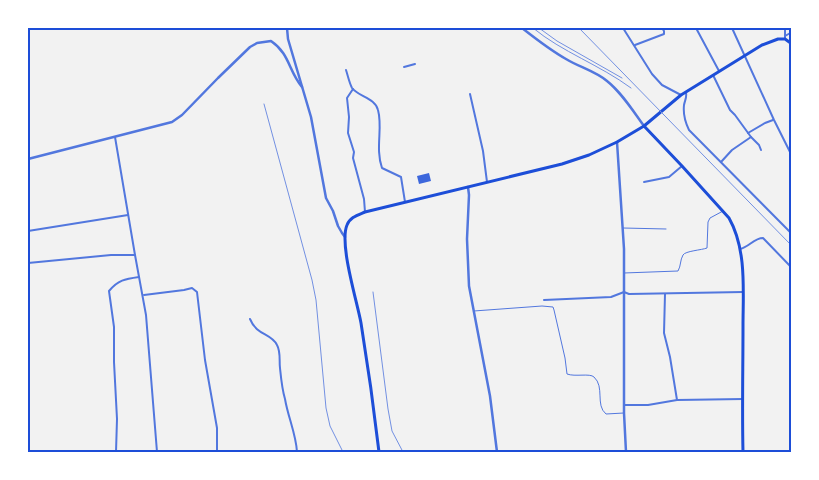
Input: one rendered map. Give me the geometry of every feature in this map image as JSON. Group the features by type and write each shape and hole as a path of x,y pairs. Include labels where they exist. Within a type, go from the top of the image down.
{"main road":[{"path":"379,452 360,321 345,245 346,226 350,220 356,215 365,212 562,164 589,155 617,142 644,126 681,95 745,55 773,40 785,38 792,44"},
{"path":"644,126 729,218 740,249 743,292 743,452"}],"street":[{"path":"287,28 288,39 311,117 326,198 345,237"},
{"path":"522,28 542,44 568,60 600,75 609,82 644,126"},
{"path":"623,28 652,74 662,85 681,95"},
{"path":"634,46 664,34 662,28"},
{"path":"696,28 719,71"},
{"path":"732,28 792,156"},
{"path":"785,28 785,38"},
{"path":"785,38 792,32"},
{"path":"28,159 172,122 182,115 250,47 257,43 271,41 280,47 302,87"},
{"path":"404,67 415,64"},
{"path":"346,70 353,89 376,105 379,116 379,161 382,168 401,177 405,202"},
{"path":"713,75 730,110 761,150"},
{"path":"353,89 346,98 348,133 354,152 353,158 364,199 365,212"},
{"path":"686,92 687,97 684,111 689,130 792,234"},
{"path":"470,94 488,182"},
{"path":"748,133 774,120"},
{"path":"115,136 146,315 157,452"},
{"path":"721,162 732,150 751,137"},
{"path":"617,142 624,249 624,412 626,452"},
{"path":"644,182 669,177 682,166"},
{"path":"468,187 470,194 467,239 469,286 490,396 497,452"},
{"path":"28,231 128,216"},
{"path":"740,249 754,240 763,238 792,268"},
{"path":"28,263 111,255 135,255"},
{"path":"116,452 117,419 114,327 109,291 122,280 139,277"},
{"path":"143,295 192,288 197,292 205,360 217,428 217,452"},
{"path":"544,300 611,297 624,292 629,294 743,292"},
{"path":"666,293 664,333 677,400"},
{"path":"250,319 252,326 276,342 279,349 280,371 285,401 297,452"},
{"path":"624,405 648,405 677,400 743,399"}],"lane":[{"path":"624,274 678,271 683,256 686,253 707,248 708,222 710,218 723,211"},
{"path":"622,228 666,229"},
{"path":"473,311 542,306 552,307 565,358 567,374 572,376 590,375 594,377 598,382 602,411 606,414 624,412"}],"building":[{"path":"429,173 431,181 419,184 417,176"}],"railway":[{"path":"533,28 544,37 607,72 631,88"},
{"path":"539,28 557,41 622,78"},
{"path":"579,28 792,246"},
{"path":"264,104 312,280 316,300 326,408 330,426 343,452"},
{"path":"373,292 392,431 403,452"}]}
